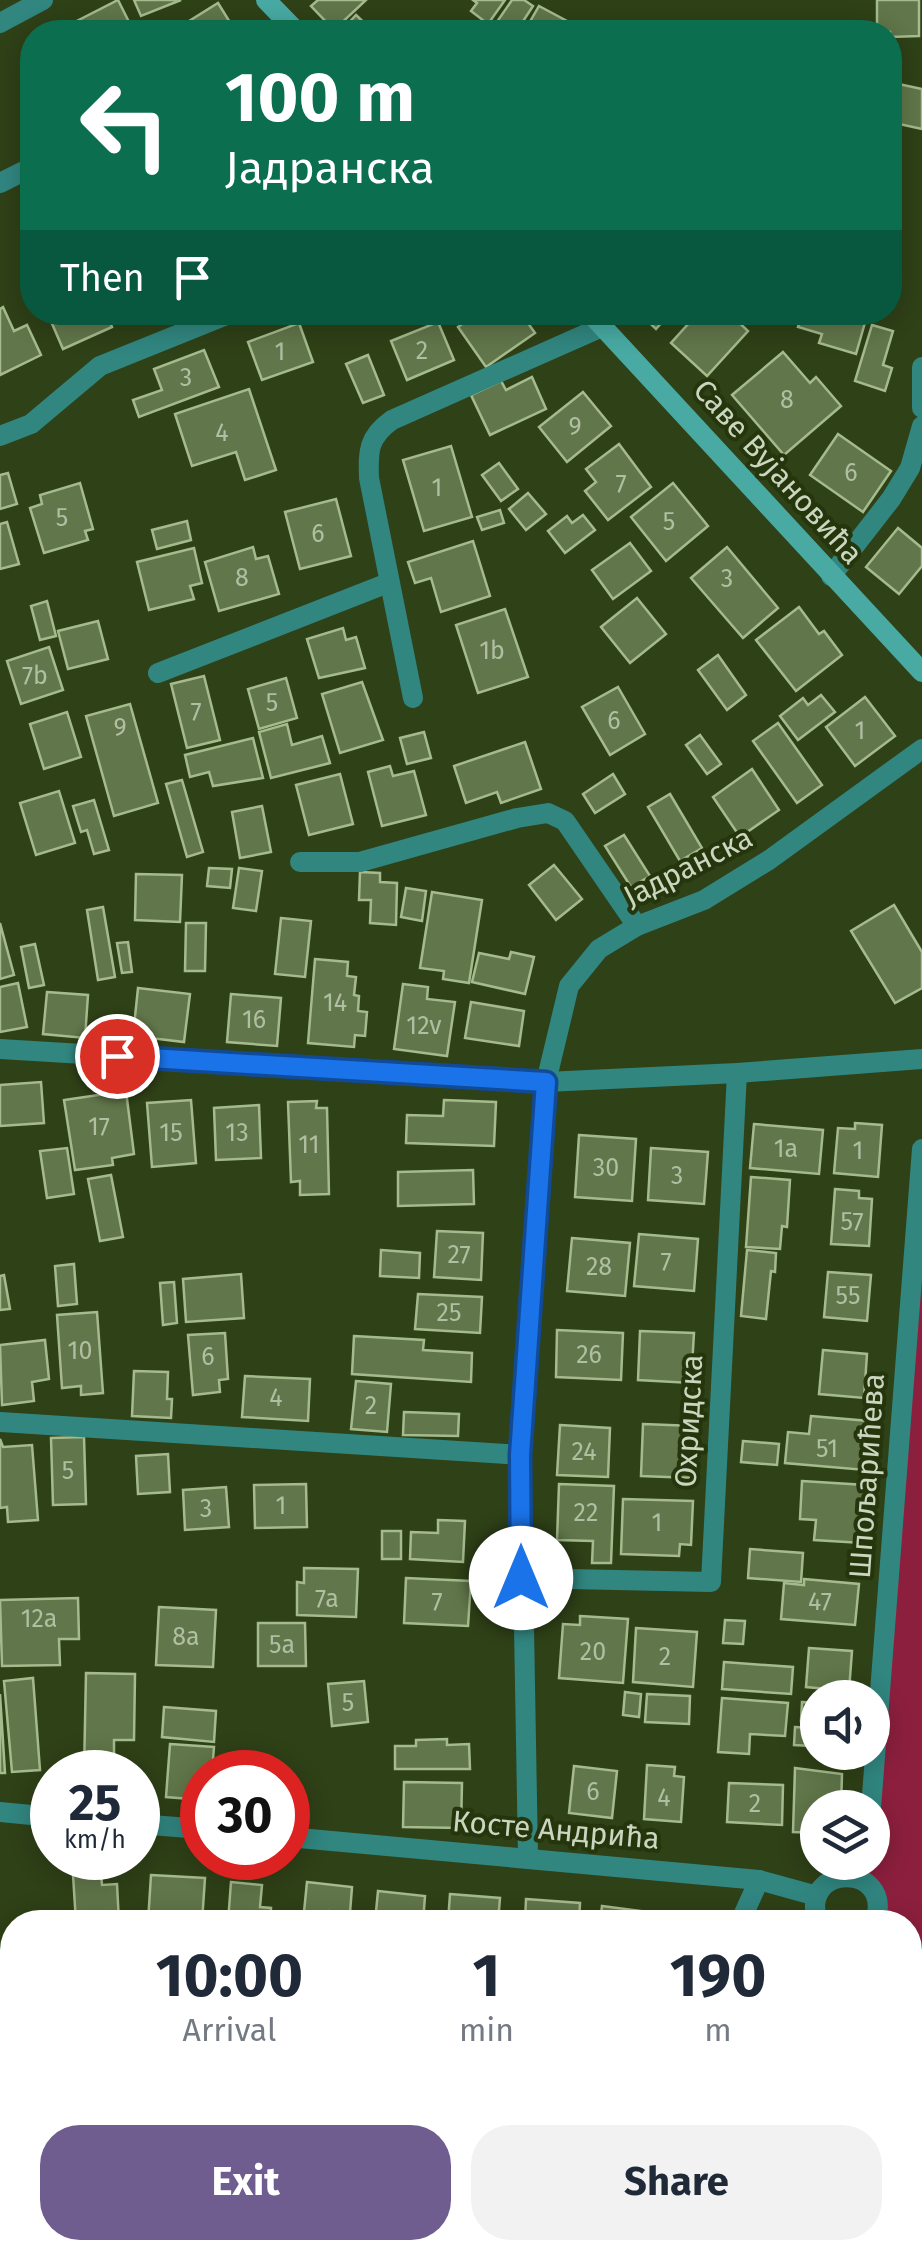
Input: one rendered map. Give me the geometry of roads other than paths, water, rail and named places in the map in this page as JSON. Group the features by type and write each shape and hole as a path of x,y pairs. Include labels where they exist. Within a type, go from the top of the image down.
{"street":[{"path":"0,23 44,0"},
{"path":"266,0 285,20"},
{"path":"0,436 31,424 100,366 202,325"},
{"path":"413,698 369,478 370,443 376,431 392,420 585,325"},
{"name":"Саве Вујановића","path":"602,325 922,672"},
{"path":"922,367 922,408"},
{"path":"831,576 910,468 922,426"},
{"path":"158,672 388,583"},
{"name":"Јадранска","path":"528,1857 520,1455 546,1082 568,986 600,949 637,926 704,900 769,860 922,750"},
{"path":"300,862 360,862 548,812 565,821 637,926"},
{"path":"0,1050 546,1082 922,1059"},
{"name":"Охридска","path":"521,1578 711,1582 737,1073"},
{"name":"Шпољарићева","path":"872,1790 922,1149"},
{"path":"0,1422 520,1455"},
{"path":"0,1812 30,1815"},
{"name":"Косте Андрића","path":"310,1838 759,1880 817,1896"},
{"path":"745,1910 759,1880"},
{"path":"815,1910 817,1896 834,1880"},
{"path":"869,1880 877,1900 876,1910"}]}
